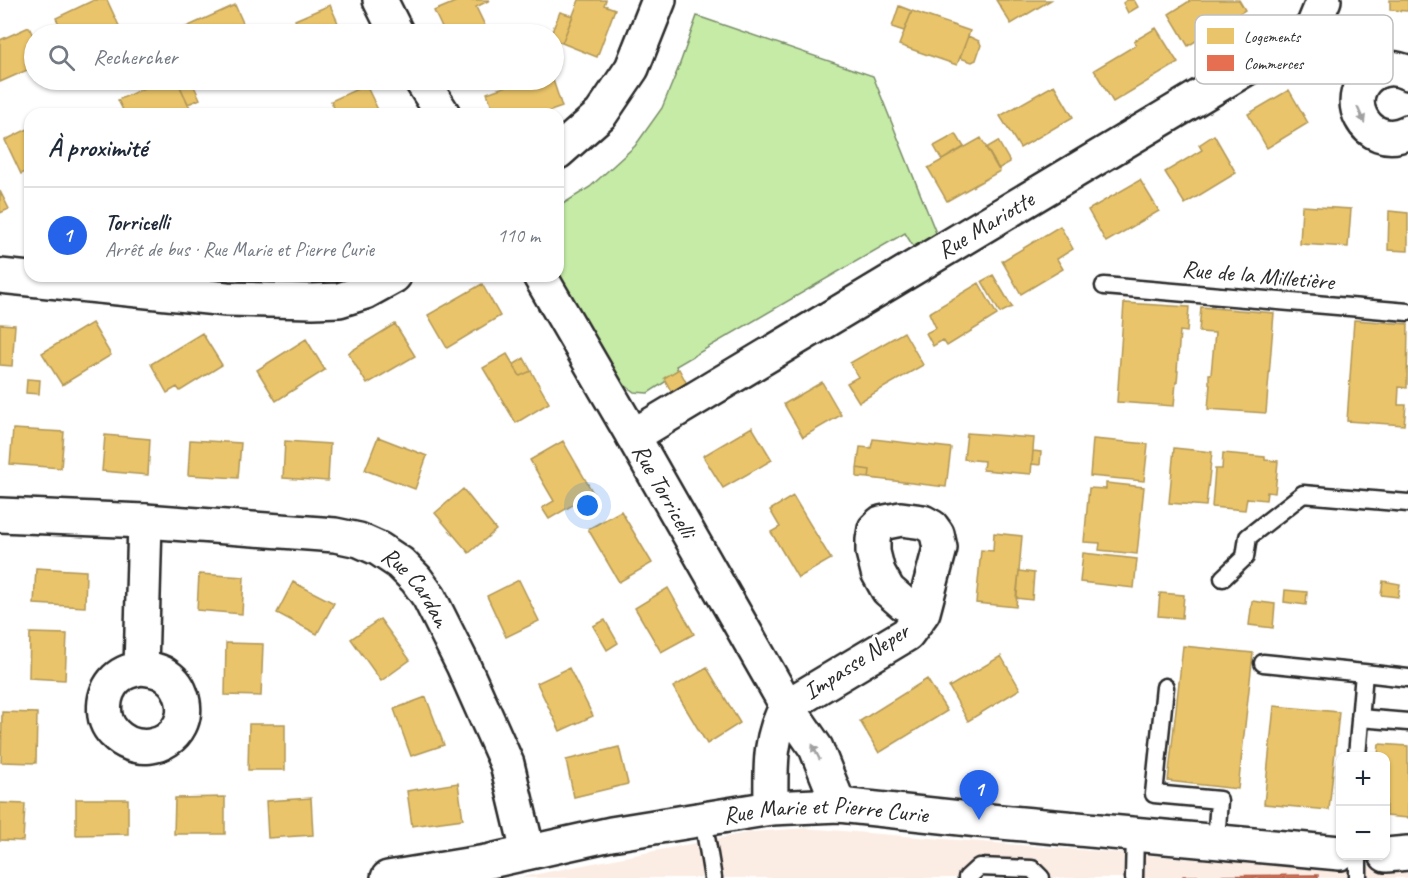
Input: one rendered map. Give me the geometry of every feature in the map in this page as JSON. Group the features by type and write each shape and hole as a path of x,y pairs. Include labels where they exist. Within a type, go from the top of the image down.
{"street":[{"path":"380,0 392,24"},
{"path":"564,147 601,114 633,68 659,0"},
{"name":"Rue Mariotte","path":"633,436 1206,84"},
{"path":"1363,84 1358,95 1357,107 1360,118 1367,128 1389,137 1401,136 1408,132"},
{"path":"427,90 438,108"},
{"path":"0,276 24,278"},
{"path":"62,282 227,298 339,300 365,292 382,282"},
{"name":"Rue Torricelli","path":"543,282 787,706 816,748 839,806"},
{"name":"Rue Cardan","path":"0,515 145,521 335,535 359,540 379,549 400,563 429,597 468,675 507,764 528,852"},
{"path":"141,668 145,521"},
{"name":"Impasse Neper","path":"787,706 907,634 923,612"},
{"path":"771,808 773,742 778,721 787,706"},
{"name":"Rue Marie et Pierre Curie","path":"388,878 486,862 611,834 771,808 839,806 1336,853"},
{"path":"1390,855 1408,854"}],"lane":[{"name":"Rue de la Milletière","path":"1104,286 1408,312"},
{"path":"1223,578 1245,557 1248,537 1303,494 1408,503"},
{"path":"1263,663 1408,678"},
{"path":"1357,752 1364,673"},
{"path":"1165,687 1154,794 1219,800 1216,842"},
{"path":"1360,718 1408,722"},
{"path":"703,819 713,878"},
{"path":"1134,878 1135,834"},
{"path":"1358,860 1358,878"},
{"path":"967,878 979,867 1032,869 1041,878"}],"shaded area":[{"path":"805,828 1296,867 1408,865 1408,878 517,878 751,832"}],"green space":[{"path":"697,16 873,76 938,238 916,251 905,233 676,366 679,373 648,393 634,392 622,383 609,364 561,282 564,282 564,203 590,187 635,146 662,108"}],"building: Logements":[{"path":"94,0 107,0 118,24 59,24 56,18"},
{"path":"460,0 490,0 476,7 484,24 440,24 434,11"},
{"path":"579,0 606,0 604,5 615,9 597,57 564,44 564,38"},
{"path":"996,0 1051,0 1011,24"},
{"path":"1127,0 1134,0 1138,7 1128,13 1123,3"},
{"path":"1191,0 1239,0 1245,10 1237,15 1195,15 1195,42 1188,46 1169,14"},
{"path":"1390,0 1408,0 1408,11 1390,10"},
{"path":"235,5 244,24 193,24"},
{"path":"330,5 339,24 297,24 295,20"},
{"path":"899,6 912,11 904,31 892,27"},
{"path":"912,11 970,31 957,65 899,45"},
{"path":"560,12 573,16 564,38 564,24 555,24"},
{"path":"1156,28 1178,63 1113,102 1094,70 1136,45 1134,41"},
{"path":"24,29 24,71 0,82 0,40"},
{"path":"968,36 979,41 981,45 976,60 972,62 960,58"},
{"path":"1054,85 1073,117 1020,148 1000,116"},
{"path":"140,90 182,90 190,108 122,108 118,100"},
{"path":"182,90 196,90 200,99 188,104"},
{"path":"355,90 368,90 377,108 334,108 331,101"},
{"path":"496,90 556,90 562,107 493,108 487,93"},
{"path":"1289,90 1308,123 1267,148 1248,114"},
{"path":"24,131 24,173 21,174 5,140"},
{"path":"956,134 964,147 942,160 934,146"},
{"path":"1214,135 1236,173 1185,204 1165,172 1202,150 1199,145"},
{"path":"981,138 1000,171 947,201 928,168"},
{"path":"998,141 1010,162 998,169 986,148"},
{"path":"1140,180 1159,211 1106,242 1088,210"},
{"path":"0,191 9,209 0,213"},
{"path":"1302,206 1351,209 1348,247 1300,244"},
{"path":"1389,211 1408,213 1408,251 1388,250"},
{"path":"1060,226 1073,249 1057,259 1063,269 1021,294 1002,261"},
{"path":"993,275 1012,307 1000,313 982,281"},
{"path":"979,283 997,315 947,346 943,340 933,346 926,333 936,328 929,313"},
{"path":"482,284 500,316 447,348 428,315"},
{"path":"1124,303 1189,307 1187,332 1180,331 1174,406 1117,402"},
{"path":"1201,307 1274,313 1266,413 1208,409 1209,374 1211,374 1215,333 1199,332"},
{"path":"1354,320 1408,324 1407,388 1399,387 1398,405 1406,405 1404,425 1347,421"},
{"path":"92,323 111,355 62,385 42,353"},
{"path":"0,324 15,325 12,366 0,365"},
{"path":"395,324 415,356 367,384 348,353"},
{"path":"904,332 923,365 859,402 847,383 858,377 850,363"},
{"path":"202,333 222,365 180,391 177,387 167,393 151,364"},
{"path":"306,339 325,370 276,401 257,370"},
{"path":"507,354 520,376 531,371 549,403 516,423 483,368"},
{"path":"524,358 531,371 520,376 513,365"},
{"path":"679,369 687,384 672,393 664,378"},
{"path":"27,379 40,380 39,394 26,393"},
{"path":"822,382 841,415 803,437 784,404"},
{"path":"752,427 772,460 723,488 703,456"},
{"path":"13,429 64,432 61,468 10,464"},
{"path":"967,433 1034,438 1031,474 983,470 984,461 964,459"},
{"path":"105,435 150,439 148,475 102,471"},
{"path":"378,437 427,456 415,489 365,470"},
{"path":"873,439 951,448 946,487 869,478 870,470 857,468 860,447 871,448"},
{"path":"1093,439 1148,444 1144,481 1090,476"},
{"path":"190,440 241,443 238,478 188,475"},
{"path":"285,441 330,444 328,481 283,478"},
{"path":"563,441 593,493 549,519 542,508 554,501 530,460"},
{"path":"1174,448 1212,452 1206,506 1169,503"},
{"path":"1033,451 1041,452 1040,465 1032,464"},
{"path":"1223,453 1265,457 1265,460 1278,461 1275,493 1267,492 1266,500 1247,498 1245,510 1212,507 1215,469 1222,469"},
{"path":"857,468 870,470 869,478 857,477"},
{"path":"1106,483 1144,487 1137,554 1099,550 1100,543 1084,542 1089,488 1106,489"},
{"path":"463,489 496,530 469,553 435,513"},
{"path":"793,496 831,559 798,578 771,532 780,527 770,510"},
{"path":"621,511 652,563 619,582 588,529"},
{"path":"994,533 1022,536 1016,607 976,603 981,550 993,551"},
{"path":"1083,553 1137,559 1134,588 1080,582"},
{"path":"36,568 86,571 85,607 34,604"},
{"path":"1019,571 1034,573 1032,600 1016,598"},
{"path":"199,574 244,577 242,614 197,610"},
{"path":"519,580 539,621 506,637 487,596"},
{"path":"1383,581 1400,584 1398,597 1381,595"},
{"path":"293,582 334,603 317,634 277,613"},
{"path":"668,588 694,634 661,652 635,608"},
{"path":"1285,590 1307,592 1306,605 1284,602"},
{"path":"1160,593 1184,595 1182,618 1158,616"},
{"path":"1252,601 1275,604 1273,628 1249,625"},
{"path":"380,619 410,660 381,681 351,639"},
{"path":"605,620 618,643 607,650 593,626"},
{"path":"30,633 67,634 65,680 29,678"},
{"path":"226,643 263,644 261,696 225,695"},
{"path":"1183,646 1253,653 1238,789 1168,781"},
{"path":"1001,656 1020,689 968,721 949,687"},
{"path":"569,668 593,716 560,731 537,683"},
{"path":"707,668 740,723 707,744 673,687"},
{"path":"927,679 947,711 879,753 860,721"},
{"path":"426,697 444,745 411,756 394,709"},
{"path":"1274,706 1339,712 1329,810 1264,804"},
{"path":"2,712 37,713 36,763 1,762"},
{"path":"249,724 285,724 285,770 248,770"},
{"path":"1379,744 1408,746 1408,818 1390,816 1390,752 1378,752"},
{"path":"619,747 628,784 574,797 566,760"},
{"path":"458,783 463,819 412,826 407,791"},
{"path":"225,797 225,834 174,834 175,798"},
{"path":"311,798 313,835 268,838 266,801"},
{"path":"76,799 128,799 128,834 76,835"},
{"path":"0,803 25,804 23,841 0,840"}],"building: Commerces":[{"path":"1318,875 1318,878 1183,878 1183,876"}],"place":[{"name":"Torricelli","path":"979,820"}]}
